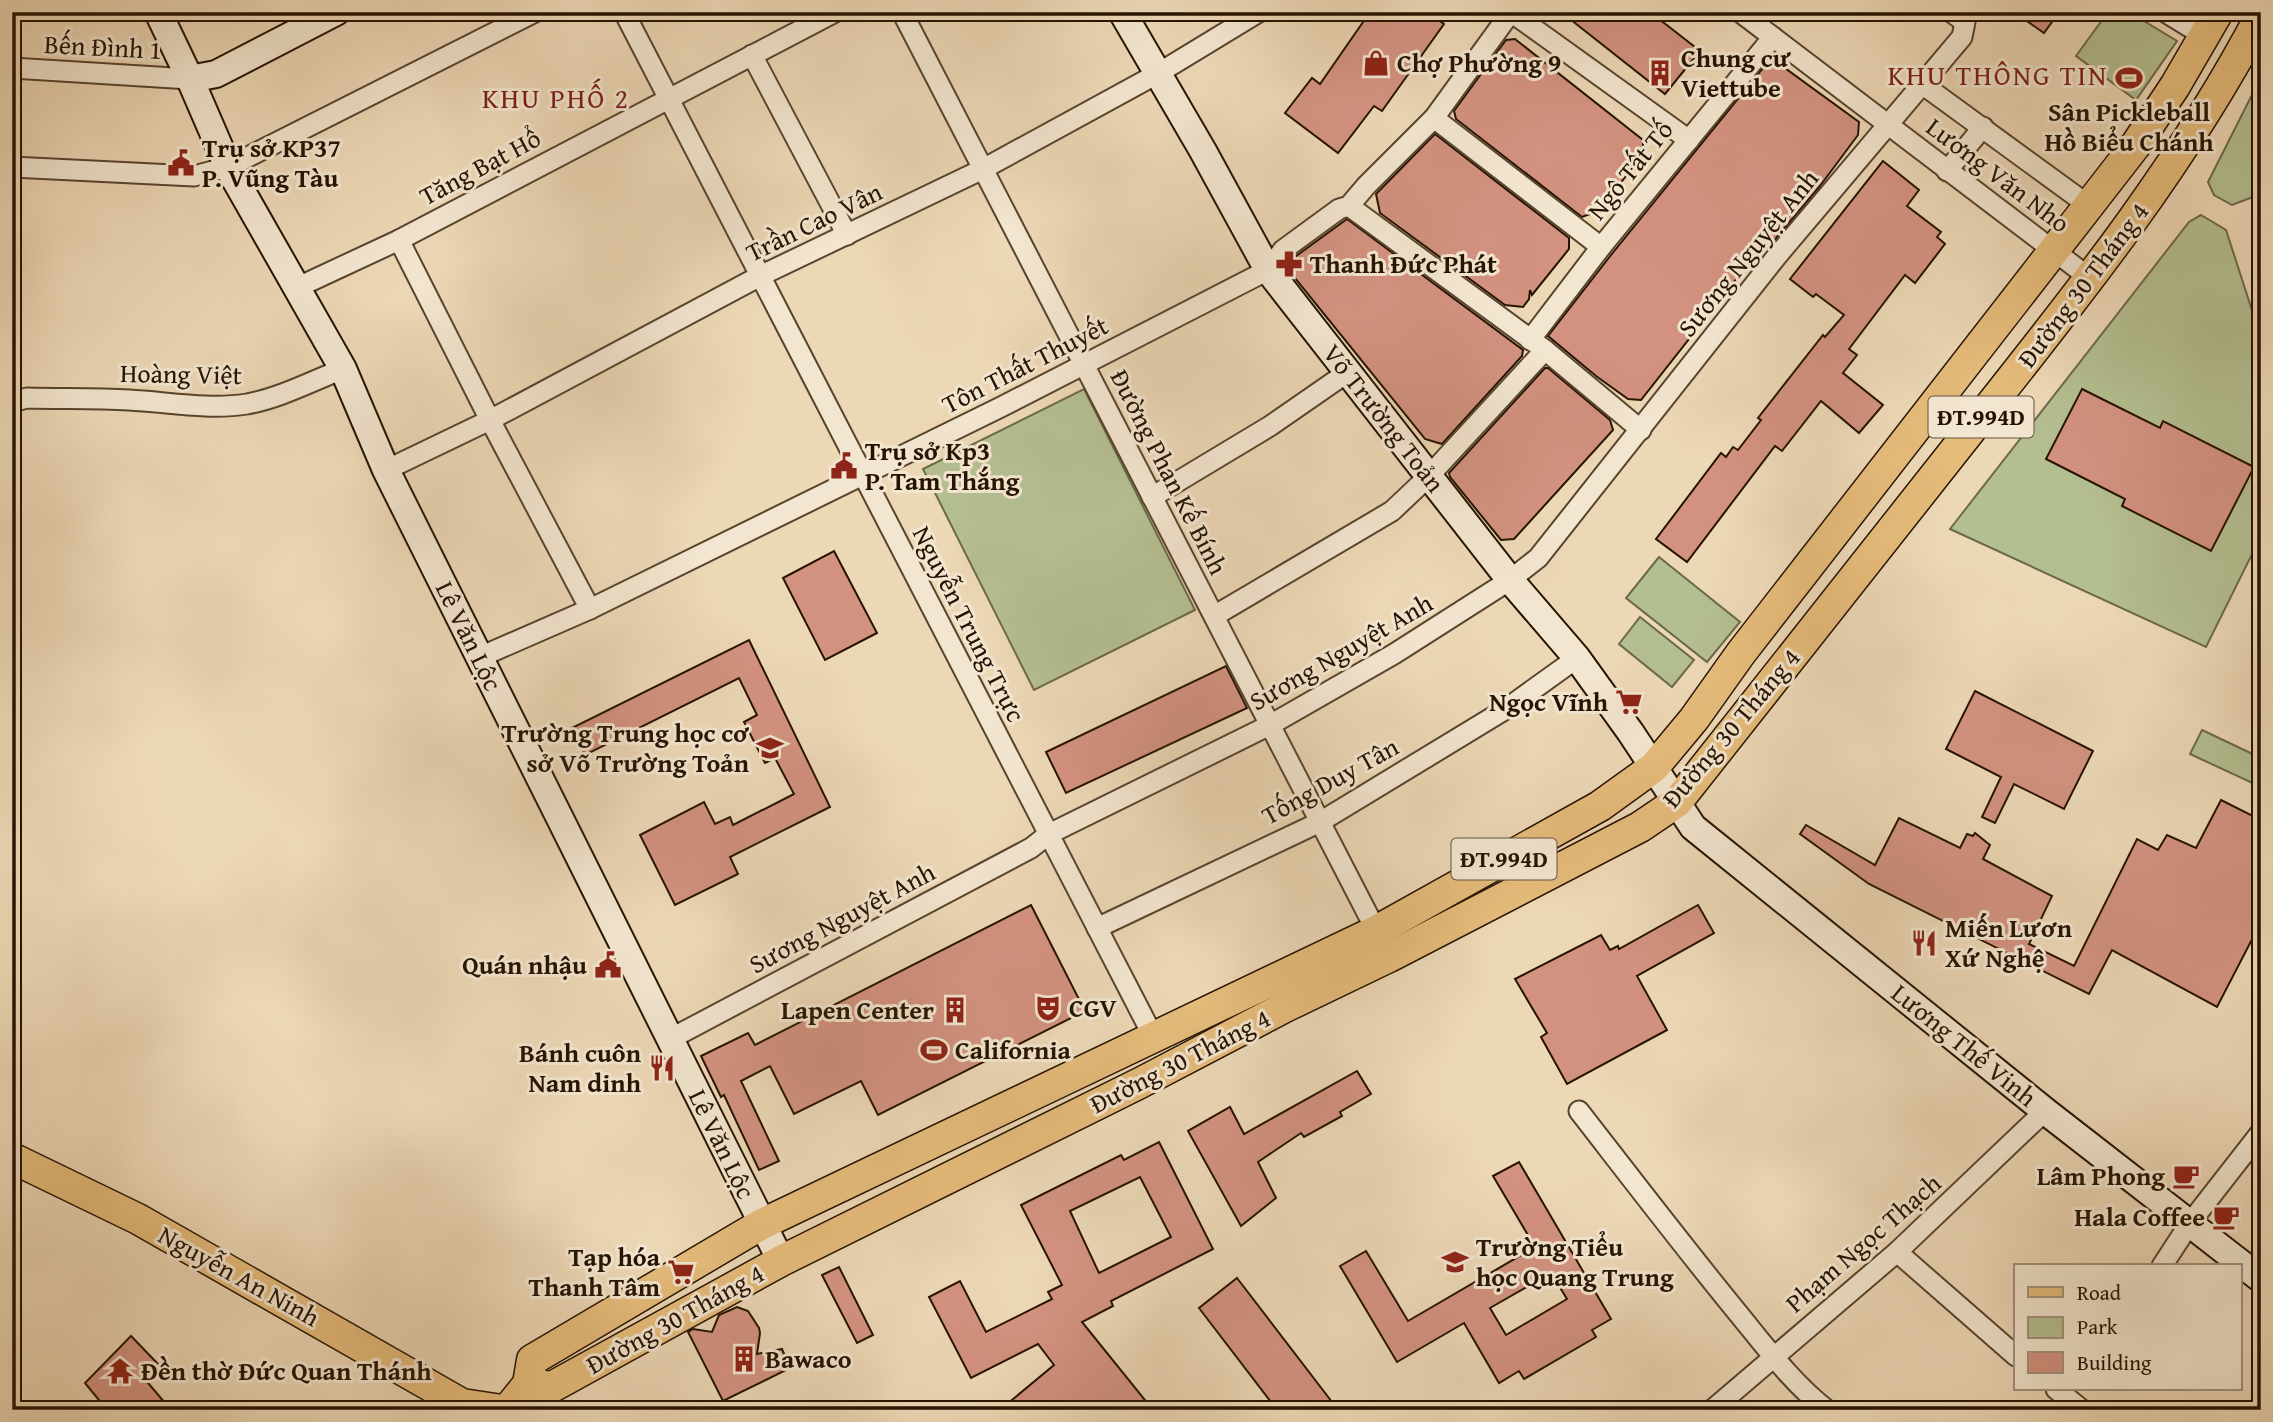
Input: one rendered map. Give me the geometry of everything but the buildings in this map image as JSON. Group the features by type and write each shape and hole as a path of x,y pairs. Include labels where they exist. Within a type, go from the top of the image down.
{"main road":[{"name":"Đường 30 Tháng 4","path":"2211,24 2175,86 2126,158 1741,653 1694,719 1654,767 1600,806 1382,944 1287,1006 1140,1083 780,1261 552,1387 528,1384 532,1360 762,1224 1153,1035 1382,944 1640,827 1677,802 2091,279 2202,121 2261,15"},
{"path":"2126,158 2162,181"},
{"path":"951,1132 968,1168"},
{"name":"Nguyễn An Ninh","path":"12,1158 138,1219 456,1407"},
{"path":"508,1410 528,1384"},
{"path":"456,1407 502,1410"}],"street":[{"name":"Lê Văn Lộc","path":"158,12 228,167 343,369 386,470 780,1261"},
{"path":"12,167 194,176 228,167 535,12"},
{"name":"Nguyễn Trung Trực","path":"624,12 1153,1035"},
{"name":"Tăng Bạt Hổ","path":"296,288 399,240 835,12"},
{"name":"Đường Phan Kế Bính","path":"902,12 1382,944"},
{"name":"Võ Trường Toản","path":"1122,12 1269,270 1510,580 1577,658 1677,802"},
{"name":"Trần Cao Vân","path":"386,470 490,420 760,276 983,169 1157,74 1259,12"},
{"path":"1511,12 1689,140"},
{"name":"Tôn Thất Thuyết","path":"480,657 590,609 1084,365 1269,270 1283,250 1339,209 1349,206 1434,118 1511,12"},
{"name":"Lương Văn Nho","path":"1740,12 2091,279"},
{"name":"Sương Nguyệt Anh","path":"670,1039 1031,848 1049,834 1270,725 1394,653 1510,580 1538,558 1777,256 1962,37 1965,22 1951,12"},
{"path":"2165,12 2211,24"},
{"path":"190,79 216,74 331,13"},
{"name":"Ngô Tất Tố","path":"1214,616 1366,528 1392,511 1429,476 1538,345 1601,247 1773,37"},
{"path":"752,55 847,235"},
{"name":"Bến Đình 1","path":"12,68 190,79"},
{"path":"1922,84 2088,205"},
{"path":"1434,118 1601,247"},
{"path":"1947,171 1983,127"},
{"path":"1349,206 1538,345 1641,430"},
{"path":"399,240 590,609"},
{"name":"Hoàng Việt","path":"12,402 27,398 127,399 188,406 248,404 343,369"},
{"path":"1152,497 1270,426 1348,372"},
{"name":"Tống Duy Tân","path":"1097,928 1320,822 1506,709 1577,658"},
{"name":"Lương Thế Vinh","path":"1677,802 1693,827 2045,1111 2261,1279"},
{"path":"1579,1111 1773,1356 1794,1381 1827,1410"},
{"name":"Phạm Ngọc Thạch","path":"1712,1410 1897,1252 2045,1111"},
{"path":"2163,1264 2190,1223 2261,1132"},
{"path":"1897,1252 2014,1354"}],"green space":[{"name":"Sân Pickleball Hồ Biểu Chánh","path":"2108,12 2129,12 2177,41 2136,100 2076,56"},
{"path":"2261,77 2261,194 2232,205 2214,195 2208,182"},
{"path":"2201,215 2226,230 2261,338 2261,536 2206,647 1950,529 2189,222"},
{"path":"1084,389 1195,610 1034,690 923,469"},
{"path":"1659,557 1740,622 1707,662 1626,598"},
{"path":"1640,617 1694,660 1672,687 1619,644"},
{"path":"2202,730 2261,758 2261,787 2190,754"}],"place":[{"name":"Chợ Phường 9","path":"1376,63"},
{"name":"Chung cư Viettube","path":"1660,73"},
{"name":"Sân Pickleball Hồ Biểu Chánh","path":"2129,78"},
{"name":"Trụ sở KP37 P. Vũng Tàu","path":"181,163"},
{"name":"Thanh Đức Phát","path":"1289,264"},
{"name":"Trụ sở Kp3 P. Tam Thắng","path":"844,466"},
{"name":"Ngọc Vĩnh","path":"1629,702"},
{"name":"Trường Trung học cơ sở Võ Trường Toản","path":"770,748"},
{"name":"Miến Lươn Xứ Nghệ","path":"1924,943"},
{"name":"Quán nhậu","path":"608,965"},
{"name":"CGV","path":"1048,1008"},
{"name":"Lapen Center","path":"955,1010"},
{"name":"California","path":"934,1050"},
{"name":"Bánh cuôn Nam dinh","path":"662,1068"},
{"name":"Lâm Phong","path":"2186,1176"},
{"name":"Hala Coffee","path":"2226,1217"},
{"name":"Trường Tiểu học Quang Trung","path":"1455,1262"},
{"name":"Tạp hóa Thanh Tâm","path":"681,1272"},
{"name":"Bawaco","path":"744,1359"},
{"name":"Đền thờ Đức Quan Thánh","path":"120,1371"}],"district":[{"name":"KHU THÔNG TIN","path":"1998,75"},
{"name":"KHU PHỐ 2","path":"556,98"}]}
